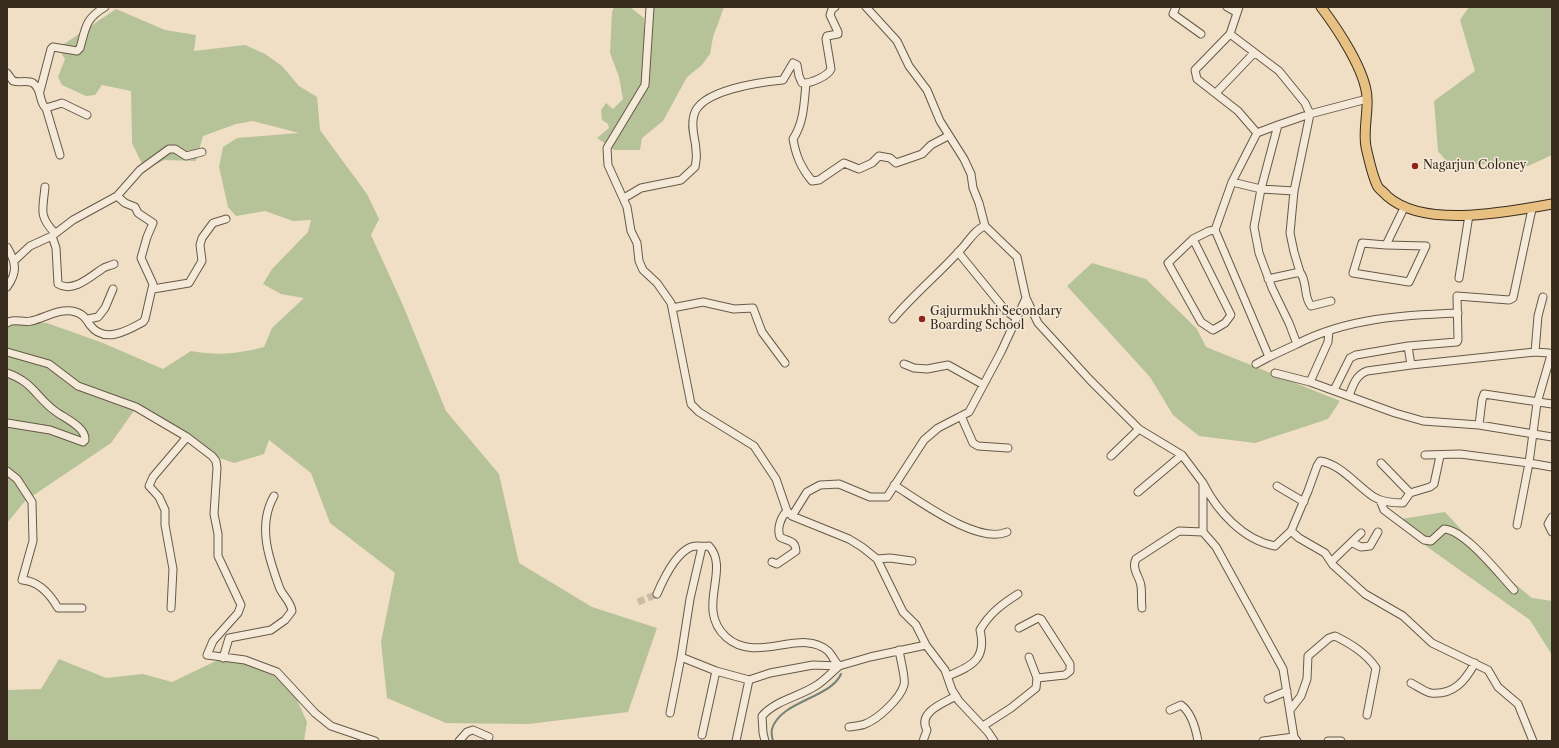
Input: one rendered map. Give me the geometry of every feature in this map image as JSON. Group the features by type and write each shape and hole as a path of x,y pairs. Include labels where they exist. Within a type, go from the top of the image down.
{"main road":[{"path":"1320,7 1337,29 1362,77 1367,99 1366,145 1378,187 1404,208 1449,216 1532,209 1552,204"}],"street":[{"path":"60,155 46,108 42,103 40,91 51,49 53,47 59,47 77,51 80,48 83,32 88,21 105,7"},
{"path":"650,7 645,85 607,148 608,165 624,198 632,231 637,243 639,261 643,270 657,283 671,303 691,404 699,412 754,446 776,479 789,514"},
{"path":"624,198 641,188 681,180 695,167 697,151 692,134 694,114 706,99 751,83 783,80 793,63 797,65 798,76 802,83 806,83 831,71 826,39 827,36 838,34 830,15 832,9 835,7"},
{"path":"866,7 897,41 909,66 926,90 932,108 948,136 964,159 971,174 973,188 979,203 985,226 1017,257 1026,298 1038,323 1139,429 1182,454 1203,483 1211,498 1230,521 1260,542 1275,546 1279,544 1291,531 1304,502 1316,466 1320,461 1326,462 1349,476 1374,497 1380,500 1403,504 1410,494 1430,488 1434,484 1440,456"},
{"path":"1176,7 1173,14 1201,34"},
{"path":"1228,7 1237,9 1230,34 1195,70 1197,79 1238,111 1257,133"},
{"path":"1230,34 1279,71 1305,103 1310,114 1294,191 1290,233 1300,272 1304,277 1306,300 1311,306 1330,301"},
{"path":"1216,93 1254,53"},
{"path":"7,73 13,81 31,83 40,91"},
{"path":"806,83 803,116 800,128 793,139 797,159 804,172 812,181 819,180 844,163 859,170 872,163 879,156 890,158 896,163 922,154 931,144 948,136"},
{"path":"1269,356 1216,230 1232,182 1257,133 1310,114 1367,99"},
{"path":"46,108 62,103 88,114"},
{"path":"1278,125 1261,189 1254,227 1259,253 1268,279 1289,323 1297,344"},
{"path":"15,260 30,246 54,234 73,220 117,196 140,170 169,149 175,149 186,156 202,152"},
{"path":"1232,182 1261,189 1294,191"},
{"path":"45,187 43,216 44,221 54,234 58,284 61,286 76,285 84,282 104,268 114,264"},
{"path":"7,323 10,321 26,322 62,311 81,314 88,319 95,329 102,334 118,334 143,322 153,284 141,258 153,223 138,212 135,207 125,203 117,196"},
{"path":"1386,245 1404,208"},
{"path":"1334,390 1350,358 1356,355 1408,346 1457,342 1457,296 1509,300 1513,298 1532,209"},
{"path":"1459,278 1468,215"},
{"path":"153,288 189,283 202,261 200,245 202,238 214,223 226,219"},
{"path":"893,319 911,298 936,276 976,232 985,226"},
{"path":"1194,239 1230,315 1225,323 1213,330 1201,322 1168,263 1194,239 1209,231 1216,230"},
{"path":"1362,243 1386,245 1426,246 1409,282 1353,273 1362,243"},
{"path":"7,247 15,260 15,272 7,287"},
{"path":"958,252 976,277 1006,311 1016,318"},
{"path":"1268,279 1300,272"},
{"path":"88,319 98,317 105,308 113,289"},
{"path":"1535,352 1538,316 1543,297"},
{"path":"789,514 807,492 820,485 839,484 870,496 887,497 924,440 938,428 969,412 982,384 1001,352 1026,298"},
{"path":"672,308 703,302 734,309 752,308 762,332 785,363"},
{"path":"1256,364 1269,356 1329,331 1362,322 1398,315 1458,313"},
{"path":"1310,382 1328,342 1329,331"},
{"path":"1408,346 1411,365"},
{"path":"8,351 49,364 78,386 136,408 187,437 212,456 216,462 217,479 214,514 218,534 218,556 241,605 238,613 213,641 207,655 245,660 277,672 315,713 332,726 360,739 375,741"},
{"path":"1349,396 1354,381 1361,373 1367,371 1535,352 1551,354 1536,403 1529,463 1517,525"},
{"path":"904,364 914,368 927,369 948,365 982,384"},
{"path":"7,373 21,379 31,386 54,411 75,425 82,432 85,440 83,442 50,430 7,423"},
{"path":"1276,373 1334,390 1395,413 1423,420 1479,425 1552,437"},
{"path":"1479,425 1482,396 1484,394 1536,403 1552,404"},
{"path":"961,416 973,443 978,446 1008,448"},
{"path":"1111,456 1139,429"},
{"path":"171,608 173,569 165,525 165,510 159,497 149,486 153,477 187,437"},
{"path":"1138,492 1182,454"},
{"path":"1425,455 1440,456 1460,454 1552,467"},
{"path":"1381,463 1410,494"},
{"path":"7,471 17,479 32,502 33,541 22,580 29,580 43,589 58,608 82,608"},
{"path":"1203,483 1203,532 1216,547 1283,669 1296,739 1264,741"},
{"path":"894,485 952,521 977,532 1003,534 1007,532"},
{"path":"1277,486 1304,502"},
{"path":"223,658 229,638 270,630 285,620 292,611 292,605 281,590 271,566 268,548 265,523 266,512 274,496"},
{"path":"1380,500 1384,510 1424,540 1431,542 1444,529 1447,529 1476,548 1514,590"},
{"path":"772,562 777,564 782,562 796,551 796,545 792,541 780,537 778,532 783,515 789,514 862,546 877,559 903,612 916,625 926,645 945,670 956,696 983,726 994,741"},
{"path":"1552,517 1548,524 1552,532"},
{"path":"1142,608 1141,584 1136,575 1134,562 1136,559 1179,531 1203,532"},
{"path":"1291,531 1299,538 1325,553 1331,562 1365,594 1403,616 1432,643 1488,670 1498,687 1518,704 1533,741"},
{"path":"1353,543 1361,547 1370,546 1378,532"},
{"path":"1331,562 1353,543 1361,533"},
{"path":"657,594 670,569 684,552 697,546 709,546 715,552 717,572 713,587 713,616 715,624 727,638 744,647 758,648 807,642 819,645 829,652 839,666"},
{"path":"670,713 682,657 690,599 702,547"},
{"path":"877,559 890,558 912,561"},
{"path":"948,676 960,671 977,660 984,645 980,630 985,621 1004,602 1018,594"},
{"path":"1019,628 1038,618 1041,619 1070,664 1070,671 1065,675 1037,678"},
{"path":"1290,710 1301,696 1307,679 1308,656 1329,638 1335,636 1356,648 1371,661 1376,668 1367,715"},
{"path":"682,657 716,671 749,680 813,665 839,666 899,650 926,645"},
{"path":"849,727 865,724 882,714 899,694 905,684 899,650"},
{"path":"983,726 1036,688 1037,678 1029,657"},
{"path":"1411,683 1430,693 1449,691 1458,687 1466,679 1475,663"},
{"path":"765,741 762,716 767,710 817,685 839,666"},
{"path":"702,735 716,671"},
{"path":"736,741 749,680"},
{"path":"1268,699 1287,691"},
{"path":"923,741 927,730 924,725 925,718 939,705 956,696"},
{"path":"1170,710 1181,705 1186,708 1196,730 1198,741"},
{"path":"459,741 467,732 473,730 489,737"},
{"path":"1328,741 1341,741"}],"green space":[{"path":"614,7 630,7 644,18 645,37 653,7 724,7 713,37 710,54 702,65 687,77 663,121 642,138 640,150 614,150 597,138 609,128 608,124 602,120 601,110 606,103 613,109 623,99 619,77 610,53 612,12"},
{"path":"1469,7 1552,7 1552,155 1528,166 1448,163 1438,151 1434,101 1475,71 1460,20"},
{"path":"116,9 165,30 196,35 194,51 245,45 265,54 282,66 299,86 317,97 320,130 367,194 379,219 371,235 402,303 446,411 499,474 519,563 592,607 657,628 628,712 528,724 446,723 387,698 381,642 395,573 330,523 311,473 269,440 264,454 234,463 214,456 136,408 111,443 25,501 7,523 7,320 47,323 103,343 163,369 191,351 228,354 264,347 272,328 304,298 281,294 263,284 272,269 308,232 311,220 293,221 265,211 236,216 228,207 219,167 223,147 237,138 299,133 253,121 236,124 203,136 196,161 164,160 145,170 132,143 131,91 102,85 95,95 86,96 62,85 58,77 65,59 58,48"},
{"path":"1092,263 1146,279 1197,329 1206,347 1340,401 1328,419 1255,443 1199,436 1173,415 1150,377 1067,286"},
{"path":"1445,512 1499,571 1532,598 1552,601 1552,655 1530,620 1426,546 1401,519"},
{"path":"59,659 106,678 143,674 172,682 216,661 241,661 283,680 297,700 307,722 304,741 7,741 7,690 41,689"}],"waterway":[{"path":"773,741 772,730 777,720 785,712 827,689 841,674"}],"tunnel":[{"path":"638,602 657,594"}],"place":[{"name":"Nagarjun Coloney","path":"1415,166"},
{"name":"Gajurmukhi Secondary Boarding School","path":"922,319"}]}
